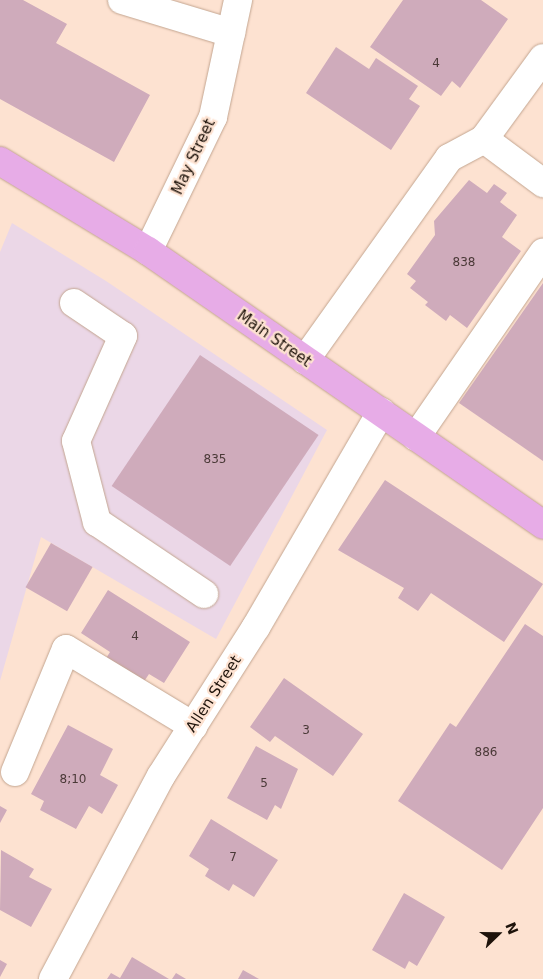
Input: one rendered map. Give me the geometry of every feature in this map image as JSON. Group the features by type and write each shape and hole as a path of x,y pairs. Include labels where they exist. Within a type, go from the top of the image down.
{"main road":[{"name":"Main Street","path":"0,161 148,251 543,525"}],"street":[{"path":"122,0 231,33"},
{"name":"May Street","path":"148,251 213,117 238,0"},
{"path":"305,360 448,158 484,139 543,58"},
{"path":"484,139 543,183"},
{"path":"416,437 543,253"},
{"path":"74,302 123,336 76,441 97,522 204,594"},
{"name":"Allen Street","path":"53,979 161,776 193,726 381,412"},
{"path":"15,772 66,648 193,726"}],"shaded area":[{"path":"12,223 106,281 327,430 216,639 41,537 0,681 0,252"}],"building":[{"path":"0,0 23,0 67,24 56,43 150,95 114,162 0,99"},
{"path":"403,0 481,0 508,19 460,88 452,81 441,96 370,47"},
{"path":"336,47 369,69 376,58 418,86 409,99 420,106 391,150 306,93"},
{"path":"469,180 487,193 494,184 507,193 500,202 517,215 502,237 521,251 467,328 450,315 446,321 425,305 428,302 410,288 416,281 407,274 435,235 434,221"},
{"path":"543,283 543,461 459,403"},
{"path":"200,355 319,435 230,566 112,486"},
{"path":"385,480 543,584 504,642 431,593 418,611 398,598 404,588 338,550"},
{"path":"51,543 93,567 67,611 26,587"},
{"path":"108,590 190,642 164,683 149,674 143,683 105,660 110,652 81,633"},
{"path":"525,624 543,636 543,808 502,870 398,801 450,723 456,727"},
{"path":"284,678 363,734 333,776 275,736 270,742 250,727"},
{"path":"68,725 113,749 100,775 118,785 102,814 89,806 76,829 40,810 44,801 31,794"},
{"path":"256,746 298,769 281,809 275,805 267,820 227,798"},
{"path":"0,806 7,810 0,823"},
{"path":"211,819 278,860 254,897 233,884 229,891 205,876 209,869 189,856"},
{"path":"1,850 34,869 29,877 52,889 31,927 0,910"},
{"path":"404,893 445,917 417,966 409,961 405,969 372,950"},
{"path":"132,957 169,979 107,979 111,973 120,978"},
{"path":"0,960 7,964 0,977"},
{"path":"243,970 259,979 238,979"},
{"path":"176,973 186,979 172,979"}]}
